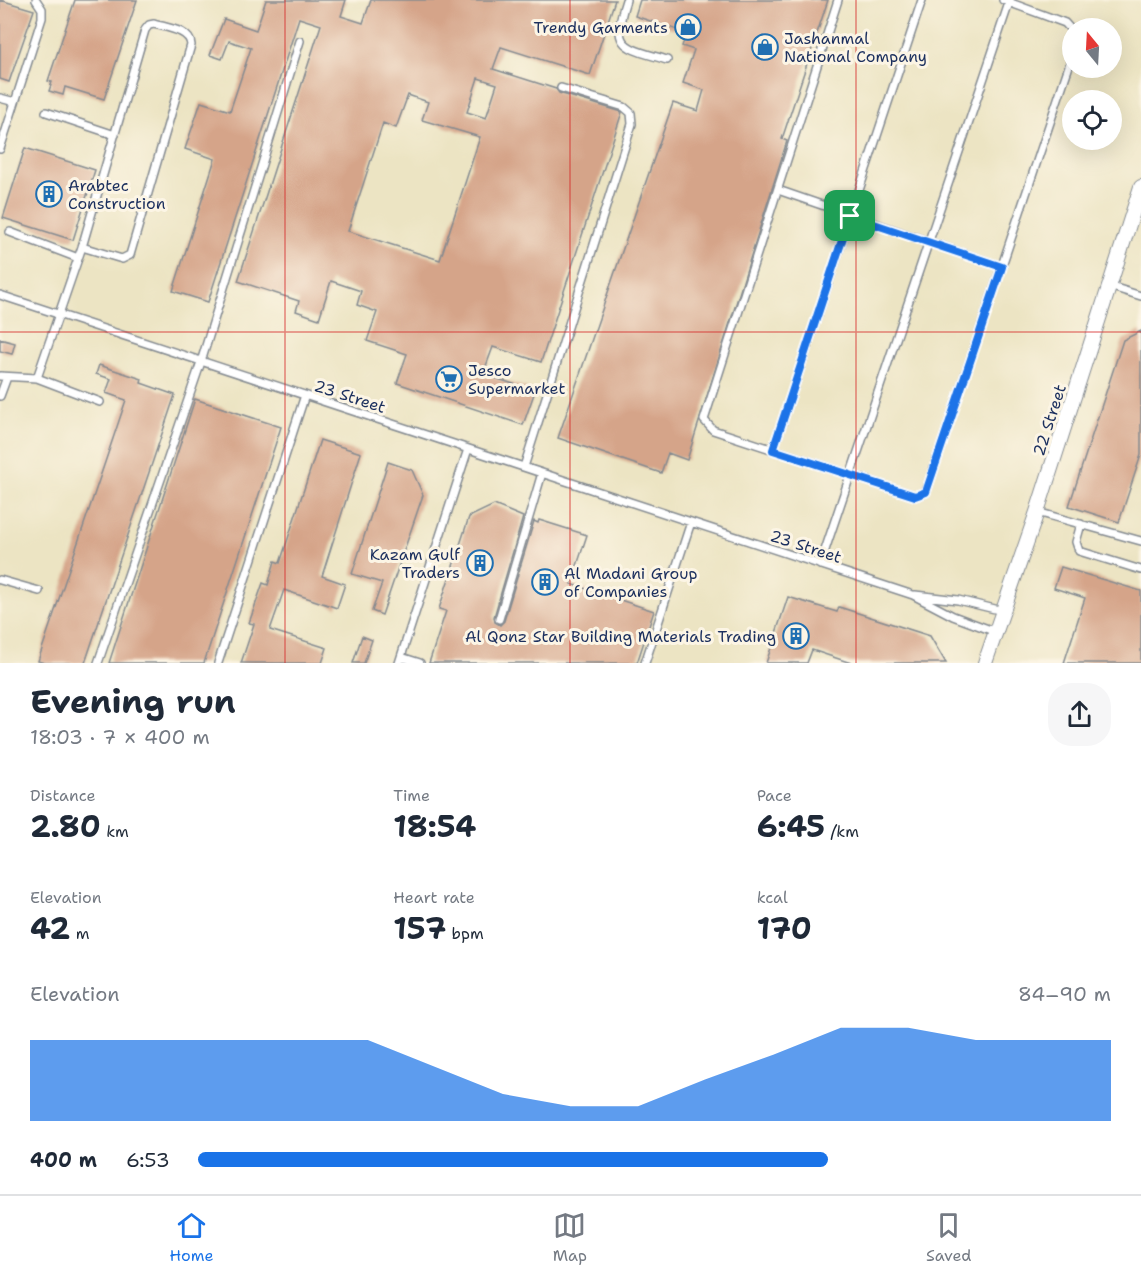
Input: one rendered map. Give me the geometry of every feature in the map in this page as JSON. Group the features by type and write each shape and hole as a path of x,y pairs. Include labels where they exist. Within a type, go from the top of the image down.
{"street":[{"name":"22 Street","path":"986,663 1141,187"}],"lane":[{"path":"0,148 42,18 42,9 36,0"},
{"path":"626,0 618,24 618,32 625,44 631,49 667,60"},
{"path":"838,0 704,420 713,430 915,496 926,492 1065,78"},
{"path":"773,450 922,0"},
{"path":"820,565 1007,1 1062,23"},
{"path":"36,378 82,247 146,28 154,24 186,34 191,45 130,255 122,259 82,247"},
{"path":"98,663 201,362 300,41"},
{"path":"524,467 632,124 631,113 624,107 561,88"},
{"path":"0,98 15,102"},
{"path":"46,112 115,135"},
{"path":"778,189 850,216 1002,267"},
{"path":"10,232 78,258"},
{"path":"1109,286 1141,296"},
{"name":"23 Street","path":"0,296 913,595 953,616 996,632"},
{"path":"0,396 3,377 36,378 100,402"},
{"path":"218,663 305,395"},
{"path":"420,663 400,660 468,449"},
{"path":"499,619 542,473"},
{"path":"1037,512 1141,541"},
{"path":"645,663 692,522"},
{"path":"1081,524 1076,542 1079,551 1141,570"},
{"path":"0,580 39,591"},
{"name":"23 Street","path":"913,595 958,600 1003,611"}],"building":[{"path":"0,0 34,10 9,82 0,79"},
{"path":"75,0 137,0 104,99 65,87 63,95 49,91 52,82 48,81"},
{"path":"266,0 346,0 341,16 363,23 371,0 615,0 590,75 501,47 493,69 556,89 559,93 622,112 541,362 493,347 483,374 535,391 523,425 397,383 407,354 367,341 377,312 357,305 361,291 331,281 319,319 296,311 299,301 238,281 321,25 299,18 208,302 173,291 215,159 185,149 201,102 230,111 251,48 229,41 222,59 210,55 224,19 256,30","holes":["478,78 497,84 486,118 467,112","408,95 428,102 422,120 480,137 440,260 348,231 383,123 396,128"]},
{"path":"640,0 828,0 782,139 787,141 687,460 668,453 661,473 558,438 673,103 698,111 704,90 683,83 694,50 682,46 687,33 635,16"},
{"name":"Arabtec Construction","path":"25,148 95,170 73,240 3,218"},
{"path":"1141,331 1141,455 1119,522 1069,506 1123,340"},
{"path":"0,339 15,343 12,354 0,351"},
{"path":"99,365 142,379 141,383 175,395 85,663 44,663 38,661 126,400 106,393 111,379 96,374"},
{"path":"195,399 281,427 204,663 109,663"},
{"path":"320,440 361,453 322,576 345,584 337,608 284,590 270,630 327,648 322,663 241,663 254,624 249,623 263,583 268,585 275,561 280,563"},
{"path":"388,462 412,470 423,495 382,615 372,611 382,583 352,574"},
{"path":"494,505 523,517 494,617 495,622 500,625 504,621 534,521 538,523 539,520 587,535 571,584 654,611 637,663 429,663 446,611 439,609 469,517"},
{"path":"1061,567 1141,591 1141,663 1064,663 1085,598 1054,588"},
{"path":"788,597 837,612 839,607 930,636 946,663 851,663 812,650 807,663 766,663"},
{"path":"362,636 372,640 364,663 353,663"}],"place":[{"name":"Trendy Garments","path":"688,27"},
{"name":"Jashanmal National Company","path":"765,47"},
{"name":"Arabtec Construction","path":"49,194"},
{"name":"Jesco Supermarket","path":"449,379"},
{"name":"Kazam Gulf Traders","path":"480,563"},
{"name":"Al Madani Group of Companies","path":"545,582"},
{"name":"Al Qonz Star Building Materials Trading","path":"796,636"}],"route":[{"path":"850,216 1002,267 926,492 915,496 773,450 850,216"}]}
